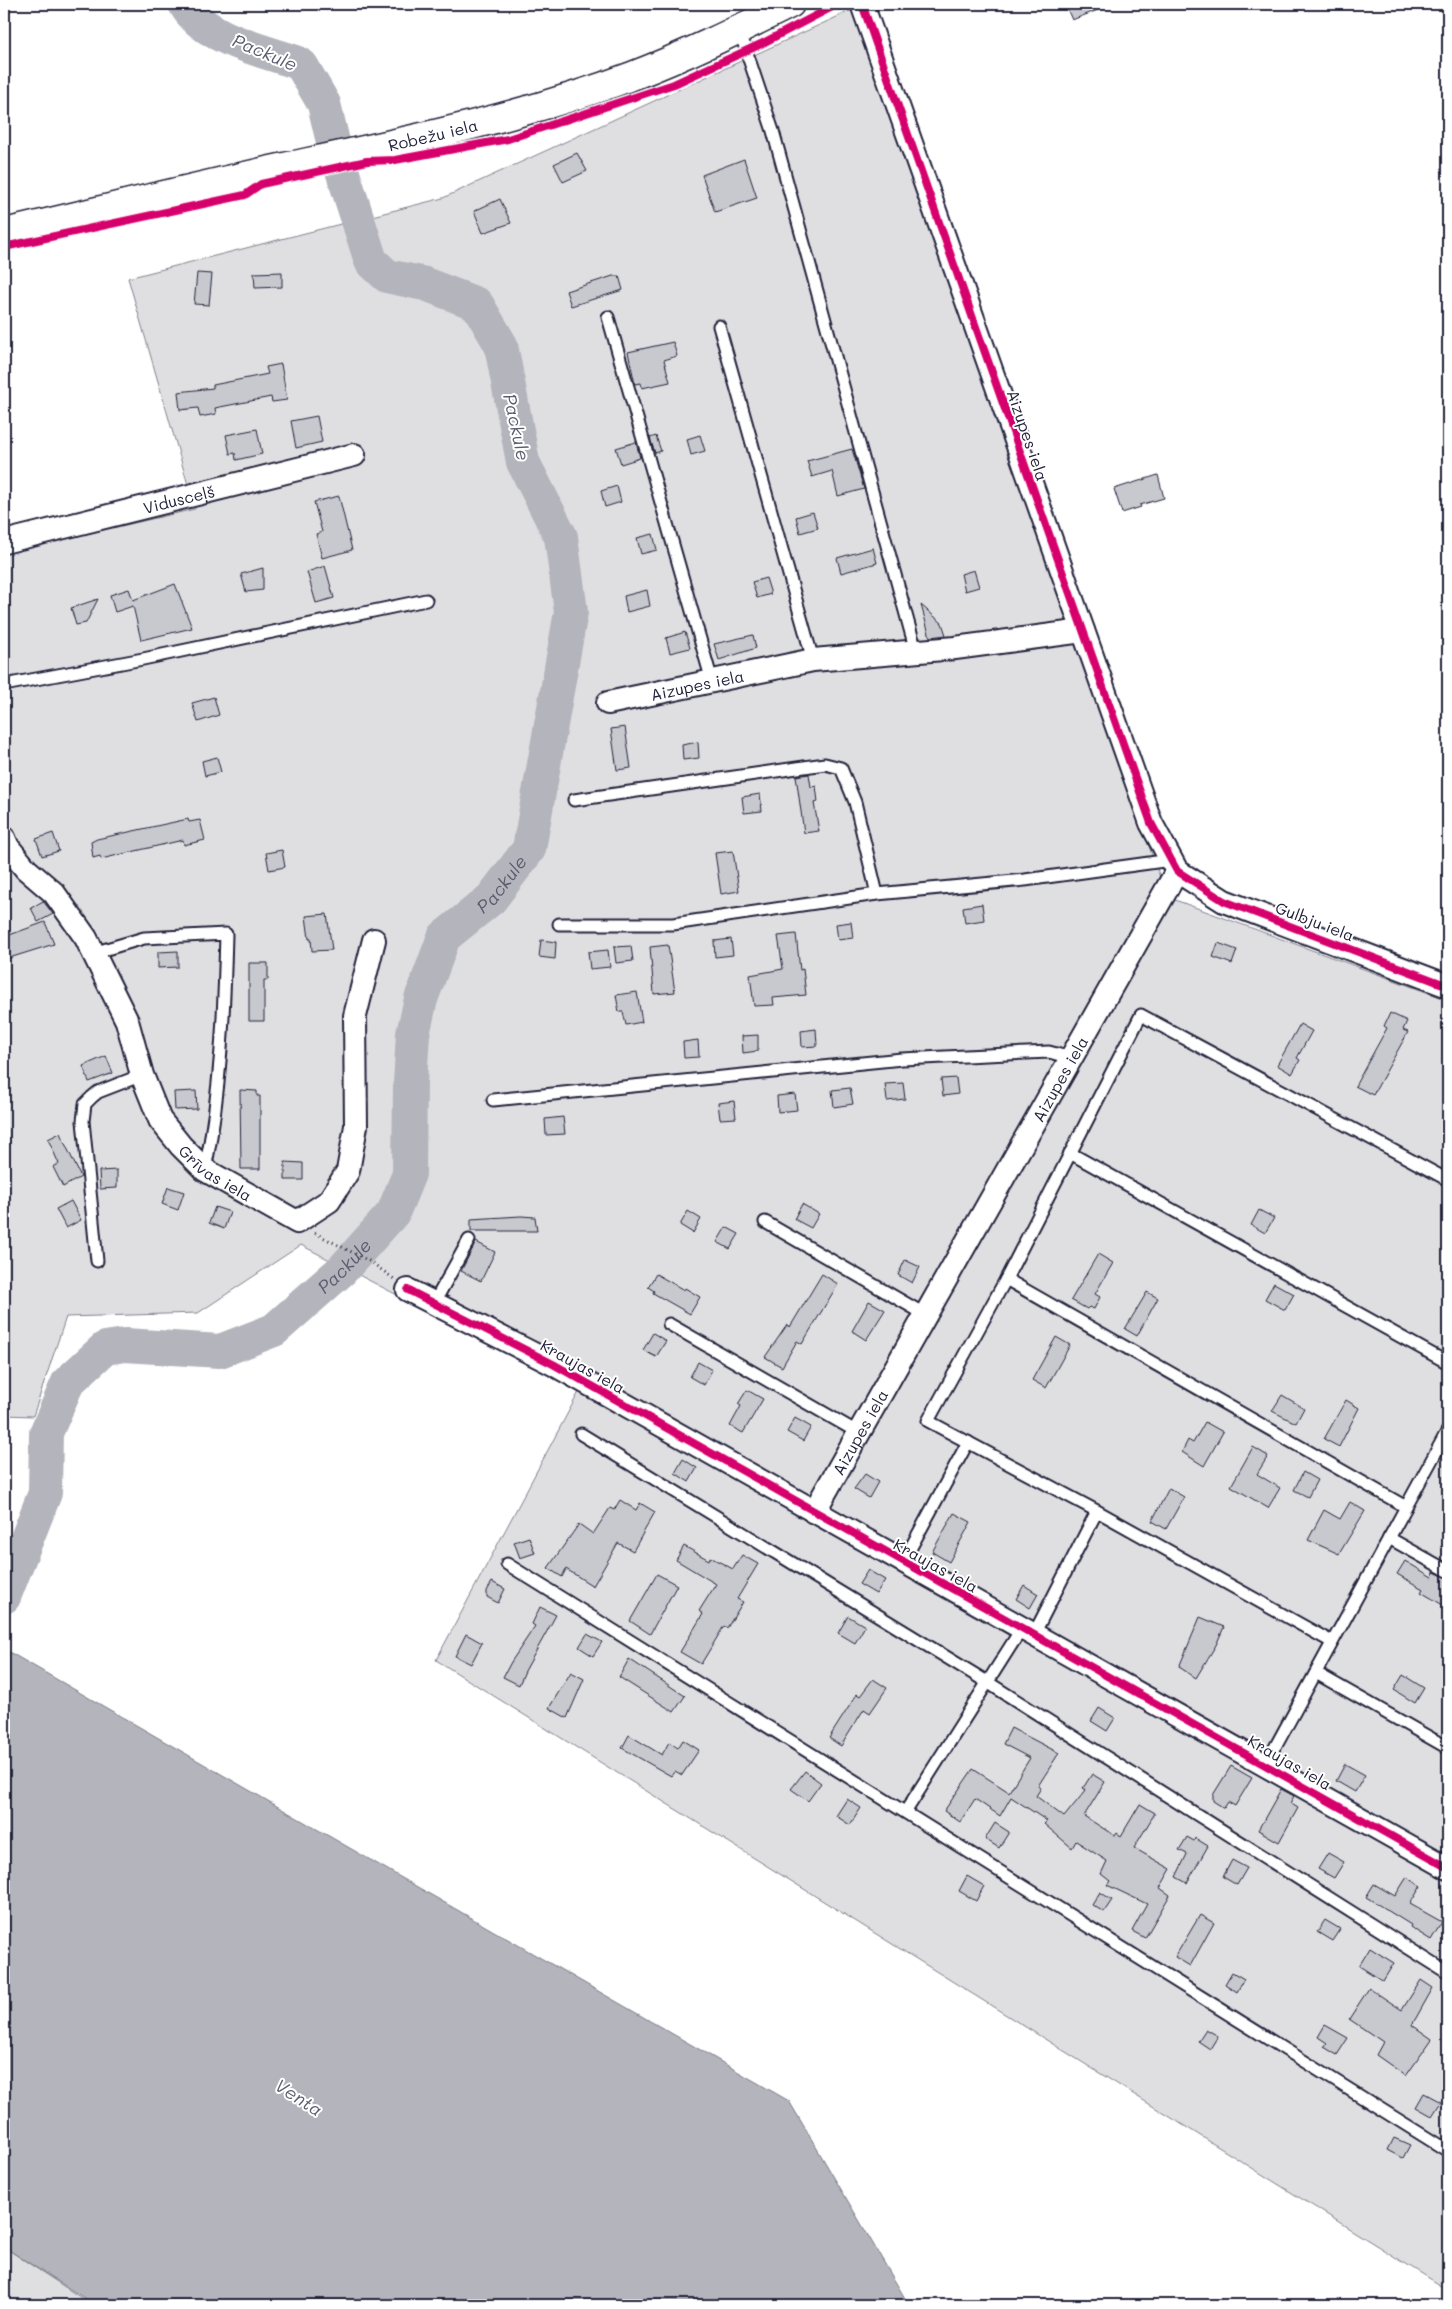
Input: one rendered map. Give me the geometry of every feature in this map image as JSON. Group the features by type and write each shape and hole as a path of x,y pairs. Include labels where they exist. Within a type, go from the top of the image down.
{"main road":[{"name":"Robežu iela","path":"4,233 286,167 366,151 528,110 631,76 700,48 790,4"}],"street":[{"name":"Aizupes iela","path":"814,1512 1072,1058 1174,866 1150,823 862,4"},
{"name":"Vidusceļš","path":"4,542 354,455"},
{"name":"Aizupes iela","path":"608,703 814,660 916,651 1083,631"},
{"name":"Grīvas iela","path":"4,838 8,847 26,869 54,893 86,938 127,1021 142,1075 160,1120 181,1146 206,1170 297,1222 330,1201 348,1171 356,1126 355,1016 374,940"},
{"name":"Gulbju iela","path":"1174,866 1224,901 1448,986"},
{"name":"Kraujas iela","path":"408,1290 553,1364 1448,1868"}],"lane":[{"path":"739,29 773,131 916,651"},
{"path":"608,317 712,681"},
{"path":"719,326 814,660"},
{"path":"4,685 144,660 426,600"},
{"path":"574,800 824,764 841,768 855,802 877,894"},
{"path":"559,924 673,924 877,894 1174,866"},
{"path":"93,953 144,938 226,934 224,1030 215,1120 206,1170"},
{"path":"1332,1642 1097,1511 928,1421 1006,1279 1142,1015 1448,1180"},
{"path":"493,1100 902,1059 1049,1052 1072,1058"},
{"path":"97,1261 83,1120 85,1104 98,1092 142,1075"},
{"path":"1070,1153 1448,1362"},
{"path":"765,1222 926,1315"},
{"path":"434,1303 469,1240"},
{"path":"1006,1279 1406,1507"},
{"path":"670,1324 859,1433"},
{"path":"1266,1764 1448,1430"},
{"path":"581,1434 987,1682 1448,1973"},
{"path":"902,1562 968,1442"},
{"path":"906,1811 987,1682 1028,1631 1097,1511"},
{"path":"1389,1538 1448,1571"},
{"path":"506,1564 906,1811 1448,2151"},
{"path":"1316,1673 1448,1748"}],"path":[{"path":"325,1238 371,1262 408,1290"}],"shaded area":[{"path":"852,10 1167,897 1448,1000 1448,2290 436,1660 580,1390 301,1245 198,1313 66,1317 33,1416 4,1415 4,553 195,509 128,278 443,198"},
{"path":"4,2247 92,2305 4,2305"}],"water":[{"name":"Venta","path":"4,1649 789,2101 909,2305 95,2305 4,2247"}],"building":[{"path":"1065,4 1111,4 1111,5 1072,20"},
{"path":"577,153 587,171 563,182 554,164"},
{"path":"744,159 757,198 715,212 702,175"},
{"path":"500,199 511,223 483,233 474,211"},
{"path":"282,272 282,287 255,288 254,273"},
{"path":"197,273 212,274 209,305 194,304"},
{"path":"613,276 619,276 623,290 571,306 566,291"},
{"path":"673,342 677,356 664,360 670,382 642,388 641,383 635,384 628,352"},
{"path":"281,364 287,400 272,402 271,397 215,408 216,414 200,417 198,408 180,410 178,392 213,388 213,385 268,374 266,367"},
{"path":"317,416 322,442 296,448 291,421"},
{"path":"257,429 262,454 236,460 235,453 230,454 226,435"},
{"path":"700,435 705,451 691,455 687,439"},
{"path":"656,436 661,451 655,453 650,438"},
{"path":"636,442 640,458 621,464 616,448"},
{"path":"852,449 864,489 838,496 832,471 812,477 807,461"},
{"path":"1158,475 1164,498 1122,513 1114,489"},
{"path":"617,486 621,502 605,507 601,491"},
{"path":"339,496 352,550 322,558 316,534 322,532 314,502"},
{"path":"813,512 818,528 800,533 796,517"},
{"path":"653,534 657,550 641,554 637,538"},
{"path":"873,548 877,563 841,573 837,558"},
{"path":"325,566 334,598 316,603 307,572"},
{"path":"263,568 263,590 246,592 241,574"},
{"path":"974,570 979,587 965,591 961,574"},
{"path":"766,578 771,594 757,598 752,582"},
{"path":"175,584 192,628 141,640 133,606 115,612 110,595 129,589 133,600"},
{"path":"647,590 650,606 627,612 624,596"},
{"path":"98,599 86,623 76,625 71,608"},
{"path":"921,605 942,623 946,635 930,637"},
{"path":"685,632 690,648 670,653 666,638"},
{"path":"753,635 756,648 719,660 714,644"},
{"path":"214,697 219,715 198,722 192,703"},
{"path":"625,727 631,768 617,770 611,729"},
{"path":"698,742 699,758 683,760 682,745"},
{"path":"217,757 221,772 205,776 202,761"},
{"path":"809,774 811,787 816,786 818,802 814,803 819,831 804,833 796,776"},
{"path":"760,794 762,811 744,813 742,797"},
{"path":"188,819 189,822 200,820 205,840 184,845 183,840 101,859 100,856 93,858 91,842 97,839"},
{"path":"53,833 59,851 42,856 36,839"},
{"path":"282,850 285,867 269,870 266,853"},
{"path":"733,851 739,891 721,894 715,853"},
{"path":"43,901 53,914 38,922 31,908"},
{"path":"982,904 984,920 965,923 963,907"},
{"path":"327,914 332,950 312,951 306,916"},
{"path":"45,922 54,944 6,959 4,937"},
{"path":"851,922 853,938 838,940 836,924"},
{"path":"796,934 800,970 803,969 806,995 773,998 774,1005 754,1006 750,975 783,969 778,936"},
{"path":"731,939 733,955 715,957 714,941"},
{"path":"541,940 556,942 555,959 539,957"},
{"path":"1218,943 1237,950 1232,964 1213,957"},
{"path":"668,945 675,992 654,994 650,947"},
{"path":"631,946 633,961 616,963 614,947"},
{"path":"608,950 610,967 590,969 588,952"},
{"path":"178,951 178,967 158,968 158,952"},
{"path":"249,963 268,963 268,980 264,980 264,1021 249,1021"},
{"path":"637,992 642,1022 626,1025 623,1012 619,1012 616,995"},
{"path":"1390,1013 1407,1021 1403,1030 1408,1032 1373,1095 1355,1086 1387,1028 1384,1026"},
{"path":"1300,1024 1312,1031 1297,1058 1300,1060 1292,1074 1277,1065"},
{"path":"816,1029 817,1046 802,1047 801,1031"},
{"path":"758,1035 758,1051 743,1053 742,1036"},
{"path":"698,1040 699,1057 684,1058 683,1042"},
{"path":"106,1056 113,1073 89,1082 83,1066"},
{"path":"956,1078 958,1094 943,1096 941,1079"},
{"path":"903,1083 905,1099 887,1101 885,1084"},
{"path":"850,1088 853,1104 834,1107 832,1090"},
{"path":"240,1090 257,1091 257,1096 260,1096 260,1169 241,1169"},
{"path":"196,1091 197,1109 175,1110 174,1092"},
{"path":"795,1094 797,1110 778,1112 777,1096"},
{"path":"734,1101 736,1118 720,1119 718,1103"},
{"path":"563,1117 565,1134 546,1135 545,1119"},
{"path":"60,1133 81,1177 63,1187 53,1167 59,1164 48,1139"},
{"path":"285,1162 303,1163 303,1180 285,1180"},
{"path":"117,1170 117,1188 100,1189 99,1171"},
{"path":"168,1187 184,1192 178,1210 162,1204"},
{"path":"71,1201 81,1220 66,1228 56,1209"},
{"path":"802,1204 819,1214 811,1228 794,1219"},
{"path":"215,1207 230,1212 224,1229 209,1223"},
{"path":"1259,1210 1274,1218 1265,1233 1251,1225"},
{"path":"688,1211 701,1219 693,1233 680,1225"},
{"path":"535,1217 537,1231 471,1231 471,1219"},
{"path":"726,1227 739,1234 730,1249 717,1242"},
{"path":"476,1242 495,1252 481,1281 461,1271"},
{"path":"1098,1254 1113,1263 1095,1294 1100,1297 1094,1309 1089,1307 1087,1309 1071,1300"},
{"path":"905,1260 920,1267 912,1283 898,1275"},
{"path":"656,1274 700,1297 690,1314 653,1293 654,1291 648,1287"},
{"path":"822,1274 838,1284 802,1344 797,1341 782,1367 765,1357 787,1325 790,1327"},
{"path":"1274,1283 1294,1294 1285,1310 1265,1299"},
{"path":"1147,1292 1158,1298 1137,1336 1125,1329"},
{"path":"869,1301 885,1310 866,1340 852,1331"},
{"path":"653,1333 666,1341 656,1357 643,1350"},
{"path":"1056,1337 1070,1345 1046,1388 1032,1380"},
{"path":"698,1362 712,1370 704,1385 690,1377"},
{"path":"747,1390 763,1399 743,1433 730,1426 741,1406 738,1404"},
{"path":"1282,1395 1304,1408 1296,1423 1272,1411"},
{"path":"1346,1400 1359,1408 1339,1447 1324,1439"},
{"path":"795,1418 811,1427 803,1441 787,1432"},
{"path":"1205,1422 1223,1432 1204,1466 1182,1452 1188,1440 1193,1443"},
{"path":"1253,1447 1268,1456 1257,1474 1280,1488 1268,1508 1231,1486"},
{"path":"683,1459 697,1468 689,1482 675,1473"},
{"path":"1303,1472 1317,1480 1308,1497 1294,1490"},
{"path":"865,1474 878,1482 869,1498 854,1489"},
{"path":"1169,1488 1184,1497 1166,1529 1152,1521"},
{"path":"620,1500 636,1510 640,1503 655,1512 633,1551 618,1543 593,1586 566,1569 562,1577 548,1568 579,1524 593,1534 610,1508 614,1510"},
{"path":"1350,1502 1365,1511 1339,1554 1308,1540 1324,1510 1340,1519"},
{"path":"954,1513 971,1522 949,1562 932,1552"},
{"path":"529,1537 535,1553 520,1558 514,1542"},
{"path":"684,1546 709,1560 710,1557 733,1569 742,1555 758,1564 737,1599 743,1602 727,1628 724,1626 701,1664 680,1652 703,1614 699,1611 716,1584 676,1560"},
{"path":"1405,1561 1432,1577 1434,1572 1448,1578 1448,1608 1421,1592 1423,1589 1397,1574"},
{"path":"868,1570 885,1580 876,1594 859,1584"},
{"path":"657,1574 677,1585 650,1634 630,1621"},
{"path":"492,1582 505,1589 498,1603 487,1597 487,1591"},
{"path":"1024,1585 1038,1594 1030,1608 1016,1599"},
{"path":"540,1607 556,1615 519,1685 503,1677 535,1626 532,1624"},
{"path":"848,1616 865,1626 855,1643 838,1633"},
{"path":"1200,1617 1224,1627 1216,1645 1196,1678 1179,1667"},
{"path":"466,1634 482,1643 471,1664 455,1656"},
{"path":"587,1634 602,1642 593,1656 579,1647"},
{"path":"629,1659 685,1696 674,1712 619,1677"},
{"path":"571,1672 584,1679 567,1718 549,1708"},
{"path":"1403,1675 1424,1688 1415,1703 1394,1690"},
{"path":"873,1679 887,1688 870,1713 864,1709 841,1746 829,1738 857,1694 860,1696"},
{"path":"1099,1708 1115,1718 1107,1731 1091,1721"},
{"path":"1011,1728 1059,1753 1038,1786 1041,1788 1036,1796 1064,1817 1086,1790 1083,1788 1092,1774 1105,1782 1084,1816 1115,1836 1117,1833 1121,1836 1140,1804 1155,1813 1134,1848 1171,1869 1160,1888 1170,1895 1145,1938 1132,1931 1147,1904 1107,1885 1110,1881 1101,1874 1107,1861 1076,1841 1072,1848 1044,1824 1047,1821 1011,1797 1000,1816 975,1799 960,1822 944,1811 973,1769 1009,1792 1030,1758 1003,1744"},
{"path":"629,1735 662,1755 669,1742 678,1748 683,1740 699,1750 682,1775 675,1771 671,1776 622,1748"},
{"path":"1345,1764 1365,1775 1355,1792 1336,1781"},
{"path":"1231,1766 1252,1778 1235,1806 1228,1802 1224,1808 1213,1801 1213,1795"},
{"path":"805,1771 821,1783 808,1801 791,1789"},
{"path":"1281,1789 1294,1796 1290,1803 1298,1808 1279,1842 1258,1830"},
{"path":"847,1799 861,1808 850,1825 836,1816"},
{"path":"995,1823 1009,1832 999,1848 985,1839"},
{"path":"1187,1837 1194,1841 1195,1838 1208,1846 1187,1883 1176,1877 1187,1854 1179,1850"},
{"path":"1328,1853 1344,1862 1334,1878 1318,1869"},
{"path":"1232,1860 1247,1868 1237,1885 1223,1877"},
{"path":"967,1876 984,1886 976,1901 959,1891"},
{"path":"1407,1877 1421,1886 1410,1904 1442,1922 1431,1940 1366,1897 1374,1884 1395,1896"},
{"path":"1100,1892 1112,1900 1104,1912 1092,1905"},
{"path":"1200,1915 1214,1923 1190,1966 1175,1957"},
{"path":"1325,1920 1340,1929 1332,1941 1317,1932"},
{"path":"1370,1948 1394,1963 1383,1981 1359,1966"},
{"path":"1232,1972 1244,1979 1237,1992 1225,1984"},
{"path":"1421,1980 1433,1988 1412,2025 1432,2039 1406,2076 1376,2055 1383,2042 1349,2019 1369,1988 1402,2010"},
{"path":"1325,2025 1348,2038 1337,2055 1324,2047 1327,2043 1318,2037"},
{"path":"1206,2029 1218,2036 1210,2049 1198,2041"},
{"path":"1424,2093 1441,2102 1432,2116 1416,2107"},
{"path":"1394,2138 1410,2145 1403,2158 1388,2150"}],"waterway":[{"name":"Packule","path":"4,1597 45,1493 46,1433 68,1382 105,1348 125,1345 220,1351 274,1330 342,1270 393,1213 409,1174 410,1083 413,1034 421,999 444,937 491,899 529,849 571,612 561,537 523,462 501,345 477,304 425,284 387,276 371,261 333,142 324,104 302,66 296,62 250,47 219,34 205,26 185,4"}],"cycle path":[{"path":"4,247 245,195 261,184 367,161 395,160 508,139 674,84 761,44 838,4"},
{"path":"862,4 1151,823 1177,871 1224,901 1448,986"},
{"path":"408,1290 553,1364 1448,1868"}]}
